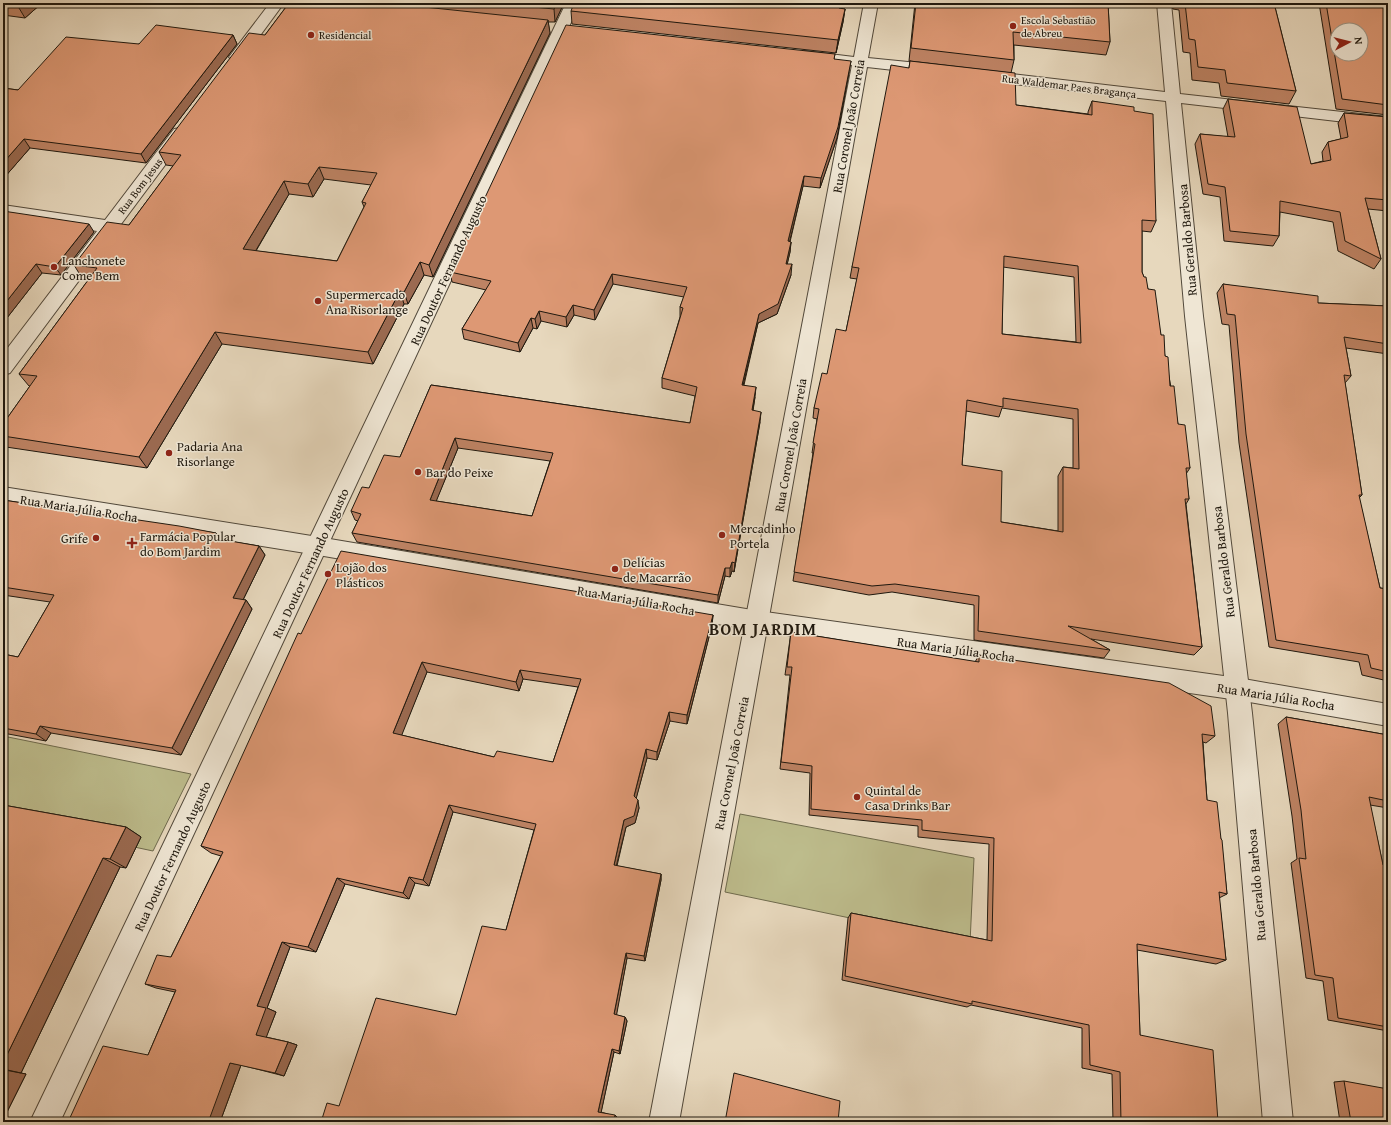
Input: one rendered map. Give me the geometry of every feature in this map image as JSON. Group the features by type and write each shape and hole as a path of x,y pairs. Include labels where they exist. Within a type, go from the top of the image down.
{"street":[{"path":"229,67 277,3"},
{"name":"Rua Doutor Fernando Augusto","path":"46,1122 573,3"},
{"name":"Rua Coronel João Correia","path":"664,1122 758,621 870,3"},
{"name":"Rua Geraldo Barbosa","path":"1164,3 1194,316 1238,689 1278,1122"},
{"path":"789,54 954,72"},
{"name":"Rua Waldemar Paes Bragança","path":"969,74 1388,122"},
{"name":"Rua Bom Jesus","path":"3,368 191,118"},
{"path":"3,211 110,227"},
{"name":"Rua Maria Júlia Rocha","path":"3,496 318,546 758,621 1238,689 1388,715"}],"shaded area":[{"path":"3,736 191,774 153,851 3,819"},
{"path":"740,814 974,858 970,943 725,892"}],"building":[{"path":"289,3 386,3 548,20 429,265 420,262 404,292 400,291 368,352 215,332 139,457 3,436 3,424 37,376 19,374 97,268 74,265 107,222 129,225 181,155 159,152 249,33 265,35","holes":["319,167 377,173 362,202 366,203 337,261 243,249 284,181 308,184"]},
{"path":"493,3 557,3 554,9"},
{"path":"574,3 840,3 839,8 845,9 838,40 571,11"},
{"path":"916,3 1108,3 1110,42 1013,32 1014,60 911,48"},
{"path":"1185,3 1274,3 1296,91 1227,83 1225,70 1198,67 1195,40 1189,39"},
{"path":"1326,3 1388,3 1388,105 1342,99 1336,62 1369,62 1369,22 1329,22"},
{"path":"156,25 233,35 141,154 24,139 3,163 3,88 18,90 66,37 139,44"},
{"path":"566,25 835,54 834,59 851,61 838,127 821,178 804,176 788,241 791,242 786,264 792,264 778,304 759,314 742,385 756,387 752,410 761,412 735,563 732,562 730,568 725,568 718,595 352,533 361,514 351,511 362,487 369,488 384,455 400,457 431,385 690,423 697,387 662,378 683,308 680,307 687,287 612,274 594,310 573,305 566,317 539,311 535,319 531,318 518,343 462,329 491,281 450,272","holes":["455,438 553,453 532,516 430,500"]},
{"path":"910,61 1015,73 1016,105 1092,115 1092,101 1134,107 1134,111 1153,114 1156,221 1142,220 1142,272 1144,277 1146,277 1148,289 1155,290 1161,335 1164,335 1165,356 1168,357 1170,386 1174,386 1178,424 1185,425 1190,468 1186,468 1189,499 1185,499 1202,647 1068,626 1110,650 978,631 979,596 895,584 872,586 794,572 815,444 813,443 819,409 814,408 822,373 827,374 836,329 846,331 859,268 852,267 891,65 909,68","holes":["1004,256 1078,266 1081,343 1002,334","1003,398 1078,409 1079,469 1063,467 1063,532 1001,522 1002,471 962,465 967,400 1003,407"]},
{"path":"1228,99 1297,107 1311,164 1331,160 1328,142 1348,137 1344,113 1388,117 1388,200 1365,198 1381,259 1345,241 1340,212 1280,201 1279,236 1230,231 1225,187 1208,184 1200,134 1235,137"},
{"path":"3,211 89,224 55,267 36,264 3,306"},
{"path":"1223,284 1318,296 1318,303 1388,306 1388,344 1344,337 1351,376 1344,375 1362,495 1359,495 1380,588 1388,589 1388,672 1371,668 1368,655 1276,640 1246,434 1235,315 1227,314"},
{"path":"3,500 179,526 216,533 213,538 259,546 233,598 246,600 172,748 40,726 36,734 3,728 3,654 18,657 54,595 3,587"},
{"path":"341,551 713,615 687,715 669,712 657,752 646,749 634,796 638,800 634,816 624,820 614,865 661,874 644,956 626,953 614,1014 625,1017 619,1051 612,1049 598,1112 615,1115 614,1122 321,1122 327,1103 339,1106 376,998 456,1015 482,926 506,930 536,824 449,805 423,880 409,877 403,893 337,878 308,947 282,942 257,1006 266,1008 256,1035 288,1042 275,1073 230,1063 209,1120 200,1119 199,1122 68,1122 103,1046 148,1055 176,990 145,984 157,955 171,957 223,852 201,846 298,633 301,634","holes":["422,662 516,682 520,670 581,679 553,762 497,751 494,757 393,733"]},
{"path":"791,632 979,662 979,655 1169,683 1211,706 1215,736 1202,734 1207,800 1217,802 1222,840 1227,894 1219,892 1226,960 1137,944 1140,1035 1213,1050 1218,1122 1121,1122 1120,1072 1090,1065 1089,1025 972,1001 972,1004 845,976 851,913 992,941 994,838 922,830 922,820 811,809 812,766 781,762 792,667 787,667"},
{"path":"1286,717 1388,735 1388,801 1369,797 1383,865 1388,866 1388,1027 1338,1018 1333,978 1315,975 1299,858 1306,859 1301,810"},
{"path":"3,805 126,827 110,859 103,858 3,1063"},
{"path":"734,1073 840,1101 838,1122 725,1122"},
{"path":"1344,1081 1388,1089 1388,1122 1351,1122"}],"place":[{"name":"Escola Sebastião de Abreu","path":"1013,26"},
{"name":"Residencial","path":"311,35"},
{"name":"Lanchonete Come Bem","path":"54,267"},
{"name":"Supermercado Ana Risorlange","path":"318,301"},
{"name":"Padaria Ana Risorlange","path":"169,453"},
{"name":"Bar do Peixe","path":"418,472"},
{"name":"Mercadinho Portela","path":"722,535"},
{"name":"Grife","path":"96,538"},
{"name":"Farmácia Popular do Bom Jardim","path":"132,543"},
{"name":"Delícias de Macarrão","path":"615,569"},
{"name":"Lojão dos Plásticos","path":"328,574"},
{"name":"Quintal de Casa Drinks Bar","path":"857,797"}],"district":[{"name":"BOM JARDIM","path":"763,629"}]}
